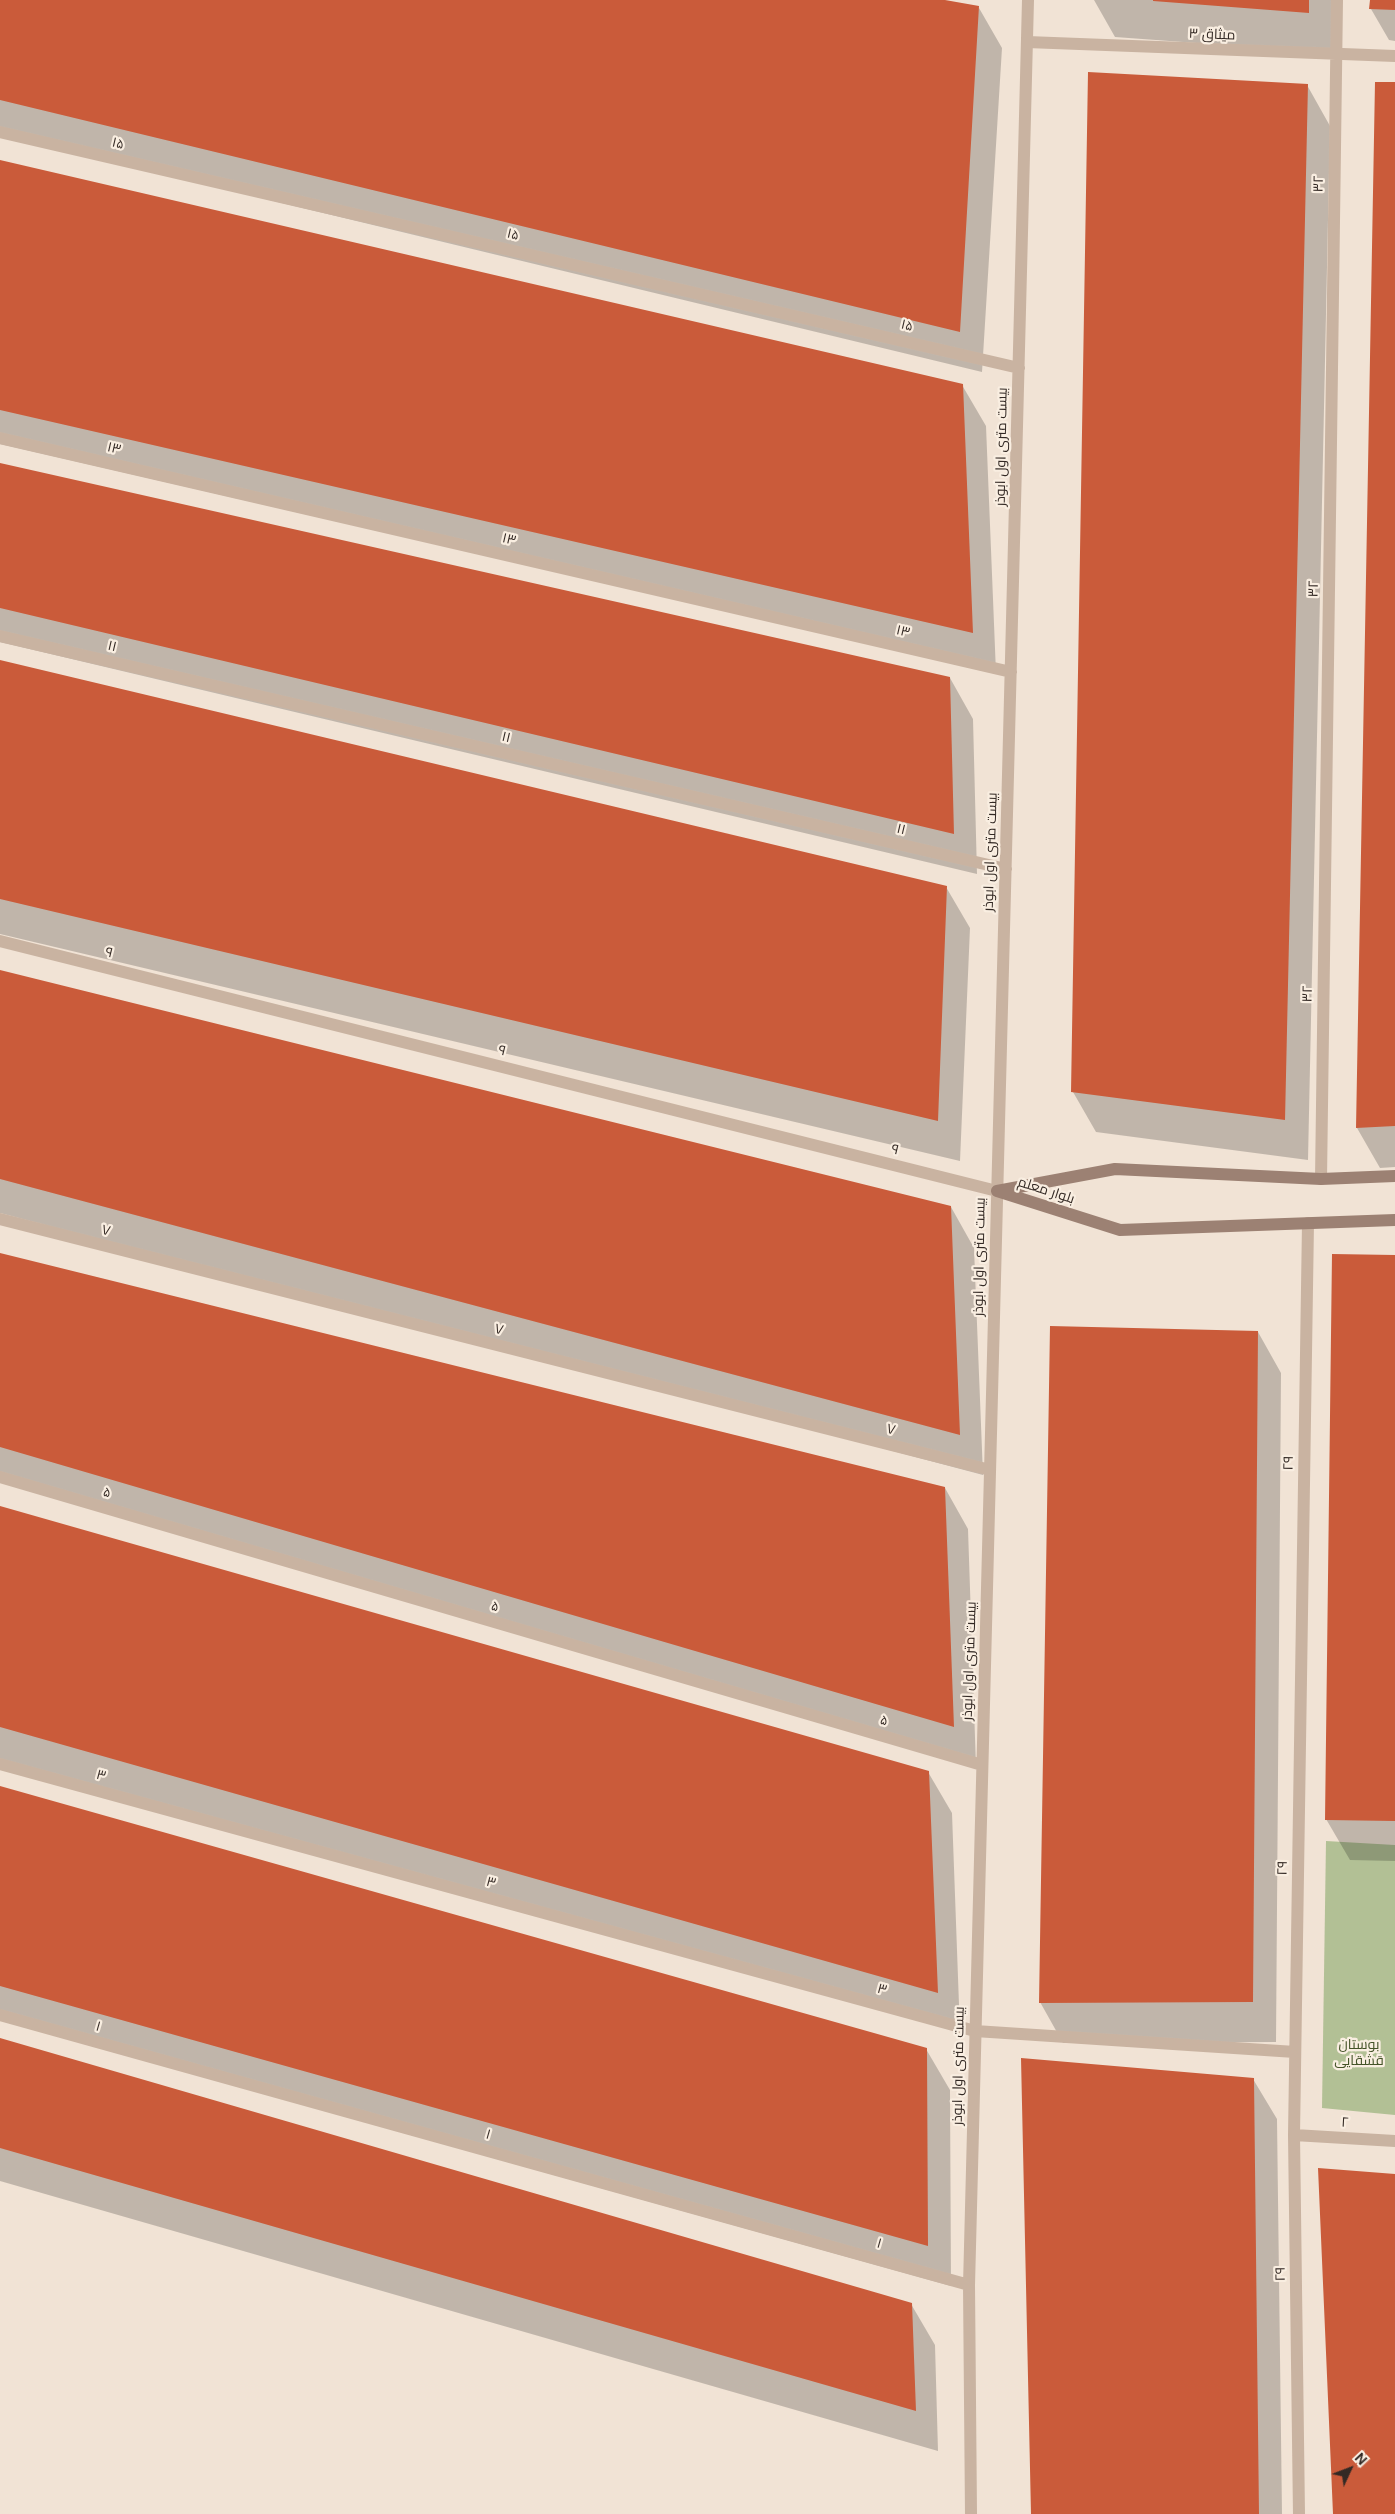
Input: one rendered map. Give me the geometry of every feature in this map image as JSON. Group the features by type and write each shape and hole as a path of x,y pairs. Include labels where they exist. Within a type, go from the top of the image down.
{"street":[{"name":"بیست متری اول ابوذر","path":"971,2514 969,2284 1028,0"},
{"name":"۳۲","path":"1321,1179 1337,0"},
{"name":"میثاق ۳","path":"1027,42 1395,56"},
{"name":"۱۵","path":"0,132 1019,368"},
{"name":"۱۳","path":"0,438 1011,672"},
{"name":"۱۱","path":"0,636 1006,869"},
{"name":"۹","path":"0,941 997,1191"},
{"name":"بلوار معلم","path":"997,1191 1115,1169 1321,1179 1395,1176"},
{"name":"بلوار معلم","path":"997,1191 1120,1230 1395,1220"},
{"name":"۷","path":"0,1219 990,1470"},
{"name":"۲۹","path":"1299,2514 1294,2135 1308,1223"},
{"name":"۵","path":"0,1478 982,1765"},
{"name":"۳","path":"0,1764 975,2030 1295,2052"},
{"name":"۱","path":"0,2015 969,2284"},
{"name":"۲","path":"1294,2135 1395,2141"}],"green space":[{"name":"بوستان قشقایی","path":"1326,1841 1395,1845 1395,2115 1322,2108"}],"building":[{"path":"0,0 945,0 979,6 960,332 0,100"},
{"path":"1309,0 1309,13 1153,1"},
{"path":"1370,0 1395,0 1395,10 1369,9"},
{"path":"1088,72 1308,84 1285,1120 1071,1092"},
{"path":"1375,82 1395,82 1395,1126 1356,1128"},
{"path":"0,160 963,384 973,633 0,410"},
{"path":"0,463 950,677 954,834 0,608"},
{"path":"0,660 947,886 938,1121 0,899"},
{"path":"0,970 951,1206 960,1435 0,1179"},
{"path":"0,1253 945,1487 954,1727 0,1447"},
{"path":"1332,1254 1395,1255 1395,1821 1325,1820"},
{"path":"1050,1326 1258,1331 1253,2002 1039,2003"},
{"path":"0,1506 929,1771 938,1993 0,1727"},
{"path":"0,1786 927,2048 928,2246 0,1986"},
{"path":"0,2038 912,2303 916,2411 0,2148"},
{"path":"1021,2058 1254,2078 1259,2514 1031,2514"},
{"path":"1318,2168 1395,2174 1395,2514 1333,2514"}]}
